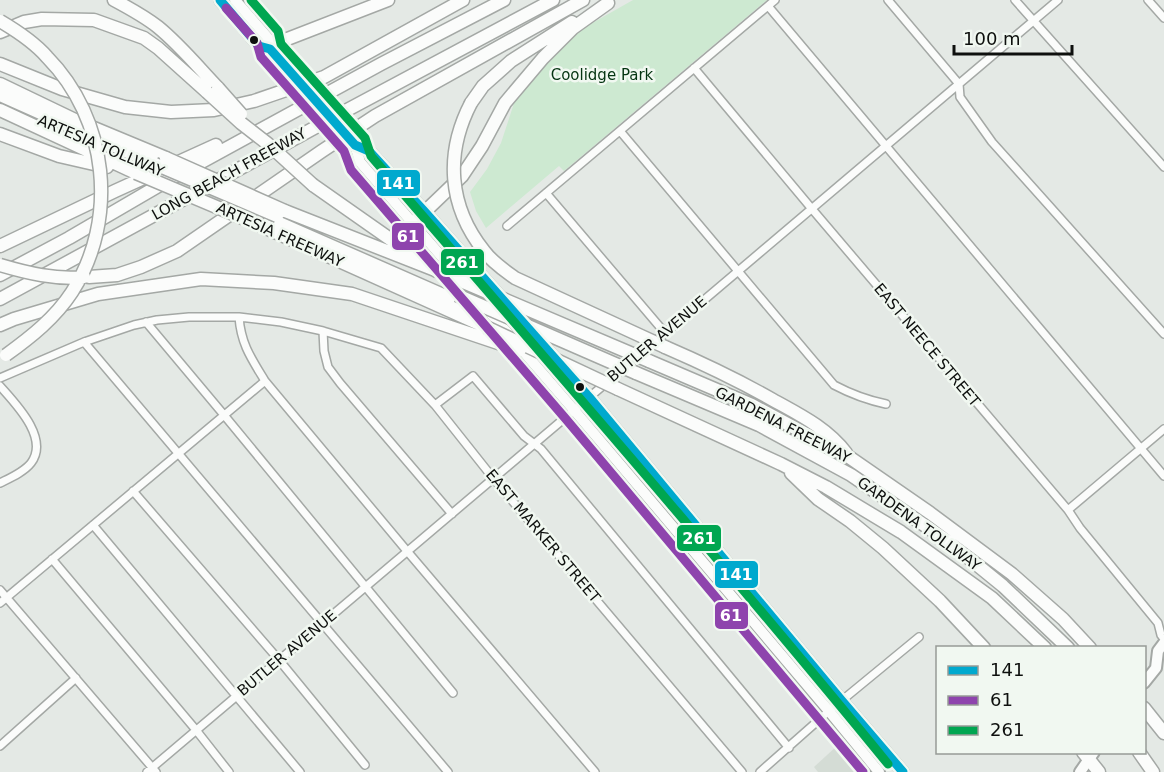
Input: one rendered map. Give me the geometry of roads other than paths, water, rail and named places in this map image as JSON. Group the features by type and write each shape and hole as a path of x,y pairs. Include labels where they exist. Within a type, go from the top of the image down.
{"highway":[{"path":"114,0 136,12 175,42 241,123 313,185 435,270"},
{"path":"270,49 277,43 298,34 388,0"},
{"path":"0,64 62,89 124,107 171,112 214,110 244,103 324,77 464,0"},
{"name":"LONG BEACH FREEWAY","path":"0,275 381,64 504,0"},
{"name":"LONG BEACH FREEWAY","path":"0,299 553,0"},
{"path":"0,265 29,273 70,278 117,275 177,251 375,116 583,0"},
{"path":"611,2 570,24 511,61 483,86 471,103 462,120 453,167 456,196 473,235 497,265 515,278 706,365 814,423 837,441 849,457"},
{"path":"413,223 462,176 482,146 505,103 543,58 573,28 611,2"},
{"path":"0,32 24,22 42,19 94,20 144,38 212,90"},
{"path":"0,21 47,56 79,98 98,150 101,183 100,213 94,242 85,268 76,284 54,314 33,336 3,356"},
{"path":"0,246 266,122 362,70 381,64"},
{"name":"ARTESIA FREEWAY","path":"0,84 559,362"},
{"name":"ARTESIA TOLLWAY","path":"0,95 157,163 466,305"},
{"name":"ARTESIA TOLLWAY","path":"0,101 157,163"},
{"name":"ARTESIA FREEWAY","path":"0,110 136,173 435,270"},
{"path":"0,134 49,153"},
{"path":"0,142 136,173"},
{"name":"ARTESIA TOLLWAY","path":"273,218 457,295"},
{"name":"GARDENA FREEWAY","path":"435,270 752,405 849,457 1012,574 1063,619 1088,646"},
{"path":"0,326 14,319 98,294 201,279 274,283 352,294 559,362 781,464 826,487 901,532 992,598 1043,646"},
{"name":"GARDENA TOLLWAY","path":"457,295 807,457 872,494 952,552 963,577"},
{"name":"GARDENA TOLLWAY","path":"466,305 759,425 851,475 949,542 1003,586 1066,646"},
{"path":"781,464 818,499 883,548 940,601 982,646"},
{"path":"1146,710 1162,730"},
{"path":"1140,754 1153,772"},
{"path":"1089,755 1099,772"}],"main road":[{"path":"220,0 259,46 270,49 355,145 360,162 574,410 879,772"},
{"path":"235,0 268,38 270,49"},
{"path":"355,145 369,151 589,398 903,772"},
{"path":"1146,681 1160,667 1158,651 1164,641"},
{"path":"1080,772 1089,755"}],"street":[{"path":"507,226 775,0"},
{"path":"888,0 959,84 960,97 992,142 1164,334"},
{"path":"1015,0 1164,167"},
{"name":"BUTLER AVENUE","path":"152,770 236,696 1058,0"},
{"path":"1148,0 1164,18"},
{"path":"768,6 1164,476"},
{"name":"EAST NEECE STREET","path":"694,68 1068,510 1080,528 1161,624 1164,641"},
{"path":"620,131 834,385 850,394 886,404"},
{"path":"546,193 665,333"},
{"name":"EAST MARKER STREET","path":"0,378 84,342 134,325 189,317 240,317 281,322 323,331 381,348 435,405 493,478 742,772"},
{"path":"240,317 240,332 249,355 265,381 595,772"},
{"path":"146,322 453,693"},
{"path":"323,331 328,367 452,514"},
{"path":"84,342 448,772"},
{"path":"435,405 473,376 524,436 535,443 789,748"},
{"path":"0,603 265,381"},
{"path":"0,386 21,410 34,430 37,447 32,462 18,474 0,483"},
{"path":"1068,510 1164,429"},
{"path":"133,491 366,765"},
{"path":"93,525 300,772"},
{"path":"52,559 229,772"},
{"path":"0,590 152,770"},
{"path":"760,772 829,711 919,638"},
{"path":"0,746 76,678"}],"park label":[{"name":"Coolidge Park","path":"602,75"}]}
